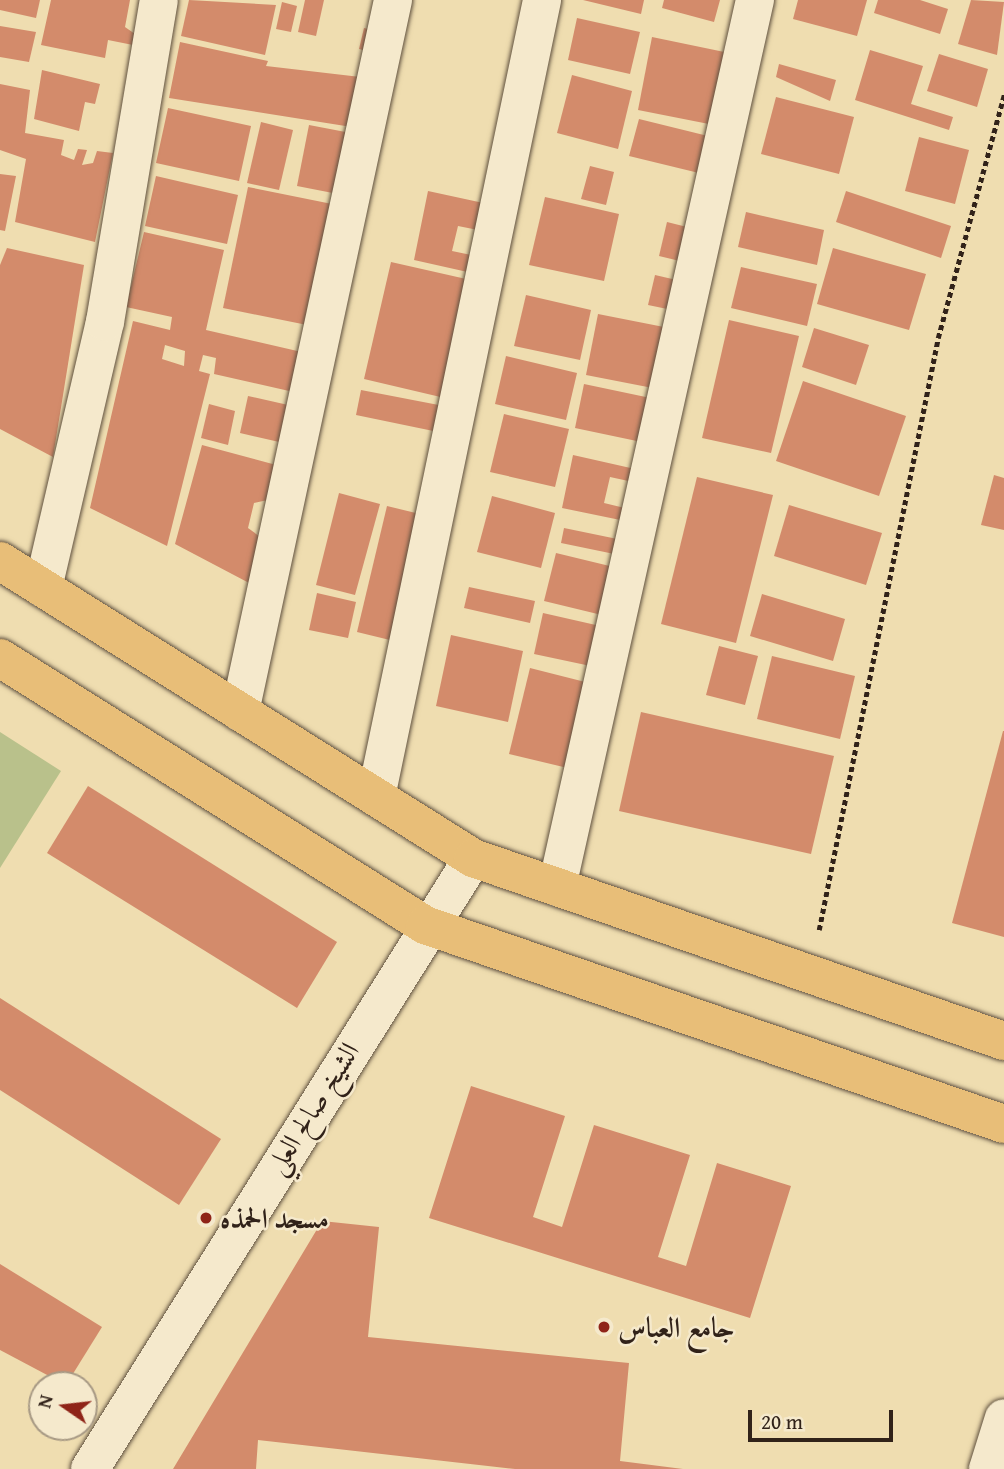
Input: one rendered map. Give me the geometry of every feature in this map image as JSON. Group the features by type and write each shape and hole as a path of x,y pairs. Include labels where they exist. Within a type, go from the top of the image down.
{"main road":[{"path":"0,561 473,858 1004,1041"},
{"path":"0,658 425,925 1004,1124"}],"street":[{"path":"43,588 105,322 159,0"},
{"path":"240,712 393,0"},
{"path":"376,797 542,0"},
{"path":"557,887 755,0"},
{"name":"الشيخ صالح العلي","path":"90,1469 425,925 473,858"},
{"path":"988,1469 1004,1418"}],"path":[{"path":"810,975 938,338 1004,95"}],"green space":[{"path":"0,732 61,771 0,868"}],"building":[{"path":"0,0 40,0 36,18 0,10"},
{"path":"51,0 130,0 125,27 135,34 133,45 108,40 105,58 41,45"},
{"path":"189,0 276,5 265,55 181,36"},
{"path":"305,0 324,0 316,36 298,32"},
{"path":"583,0 644,0 641,14"},
{"path":"664,0 720,0 714,22 662,8"},
{"path":"798,0 867,0 857,36 793,19"},
{"path":"878,0 920,0 948,9 940,34 874,13"},
{"path":"971,0 1004,2 997,55 958,44"},
{"path":"282,2 297,6 291,32 276,29"},
{"path":"577,18 640,32 630,74 568,60"},
{"path":"0,26 36,32 29,62 0,57"},
{"path":"364,28 381,32 376,53 359,49"},
{"path":"652,37 734,54 719,126 638,110"},
{"path":"180,42 268,61 266,66 369,78 358,128 169,98"},
{"path":"870,50 923,66 911,104 953,117 949,130 855,100"},
{"path":"939,54 988,69 977,107 927,91"},
{"path":"779,64 836,80 830,101 776,77"},
{"path":"42,70 100,84 95,104 85,102 79,131 34,119"},
{"path":"572,75 632,91 618,149 557,133"},
{"path":"0,84 30,90 25,133 64,140 61,155 74,160 78,149 87,150 82,165 93,163 97,151 113,153 95,242 15,222 26,159 0,150"},
{"path":"776,97 854,117 839,174 761,154"},
{"path":"168,108 251,126 239,181 156,163"},
{"path":"639,119 712,137 703,174 629,156"},
{"path":"261,122 293,130 279,190 247,183"},
{"path":"309,125 356,134 343,195 297,186"},
{"path":"919,137 969,150 955,204 905,191"},
{"path":"590,166 614,172 606,205 581,199"},
{"path":"0,174 16,176 5,231 0,230"},
{"path":"156,176 238,195 227,244 145,226"},
{"path":"248,187 337,205 312,326 223,308"},
{"path":"428,191 488,204 483,231 458,226 452,251 476,256 472,273 414,260"},
{"path":"846,191 951,226 941,258 836,222"},
{"path":"545,197 619,214 604,281 529,265"},
{"path":"746,212 824,230 817,265 738,247"},
{"path":"667,222 695,229 688,263 659,256"},
{"path":"144,232 224,250 206,330 306,353 298,393 214,374 216,358 203,355 199,371 210,374 167,546 90,508 133,321 170,330 172,317 126,307","holes":["165,345 185,351 184,366 162,359"]},
{"path":"7,248 84,265 53,457 0,429 0,265"},
{"path":"833,248 926,274 909,330 817,304"},
{"path":"391,262 475,281 449,399 364,379"},
{"path":"741,267 817,284 807,326 731,308"},
{"path":"655,275 685,282 677,311 648,305"},
{"path":"526,295 591,310 580,360 514,346"},
{"path":"598,314 674,329 663,390 586,375"},
{"path":"729,320 799,336 771,453 702,438"},
{"path":"814,328 869,345 856,385 802,367"},
{"path":"506,356 577,373 566,420 495,404"},
{"path":"803,381 906,416 879,496 776,461"},
{"path":"584,384 660,400 651,444 575,428"},
{"path":"361,390 449,407 443,433 356,415"},
{"path":"248,396 297,407 288,444 240,433"},
{"path":"209,404 235,411 228,445 201,438"},
{"path":"504,414 569,429 555,487 490,472"},
{"path":"202,445 280,466 272,499 254,503 248,528 263,539 251,584 175,544"},
{"path":"573,455 635,469 633,482 610,477 604,503 633,510 630,522 562,508"},
{"path":"994,475 1004,478 1004,530 981,525"},
{"path":"697,477 773,495 736,643 661,624"},
{"path":"339,493 380,504 355,595 316,585"},
{"path":"492,496 555,513 541,568 477,552"},
{"path":"789,505 882,533 866,585 774,556"},
{"path":"387,506 424,515 394,641 357,632"},
{"path":"564,528 627,541 624,556 561,543"},
{"path":"556,553 622,569 610,617 544,601"},
{"path":"469,587 535,601 530,623 464,608"},
{"path":"317,593 356,602 348,638 309,630"},
{"path":"762,594 845,619 833,661 750,636"},
{"path":"543,613 609,628 600,668 534,654"},
{"path":"451,635 523,651 508,722 436,706"},
{"path":"719,646 758,656 745,705 706,695"},
{"path":"772,656 855,676 840,739 757,719"},
{"path":"530,668 597,685 576,770 509,754"},
{"path":"641,712 834,756 811,854 619,811"},
{"path":"1004,731 1004,937 952,923"},
{"path":"88,786 337,942 297,1008 47,853"},
{"path":"0,998 221,1139 179,1205 0,1090"},
{"path":"471,1086 565,1116 533,1217 562,1227 594,1125 690,1155 658,1257 686,1266 717,1163 791,1186 750,1318 429,1218"},
{"name":"جامع العباس","path":"322,1221 379,1227 368,1337 629,1363 620,1461 683,1469 515,1469 258,1440 256,1469 173,1469"},
{"path":"0,1264 102,1327 75,1371 40,1371 0,1350"}],"place":[{"name":"مسجد الحمذه","path":"206,1218"},
{"name":"جامع العباس","path":"604,1327"}]}
